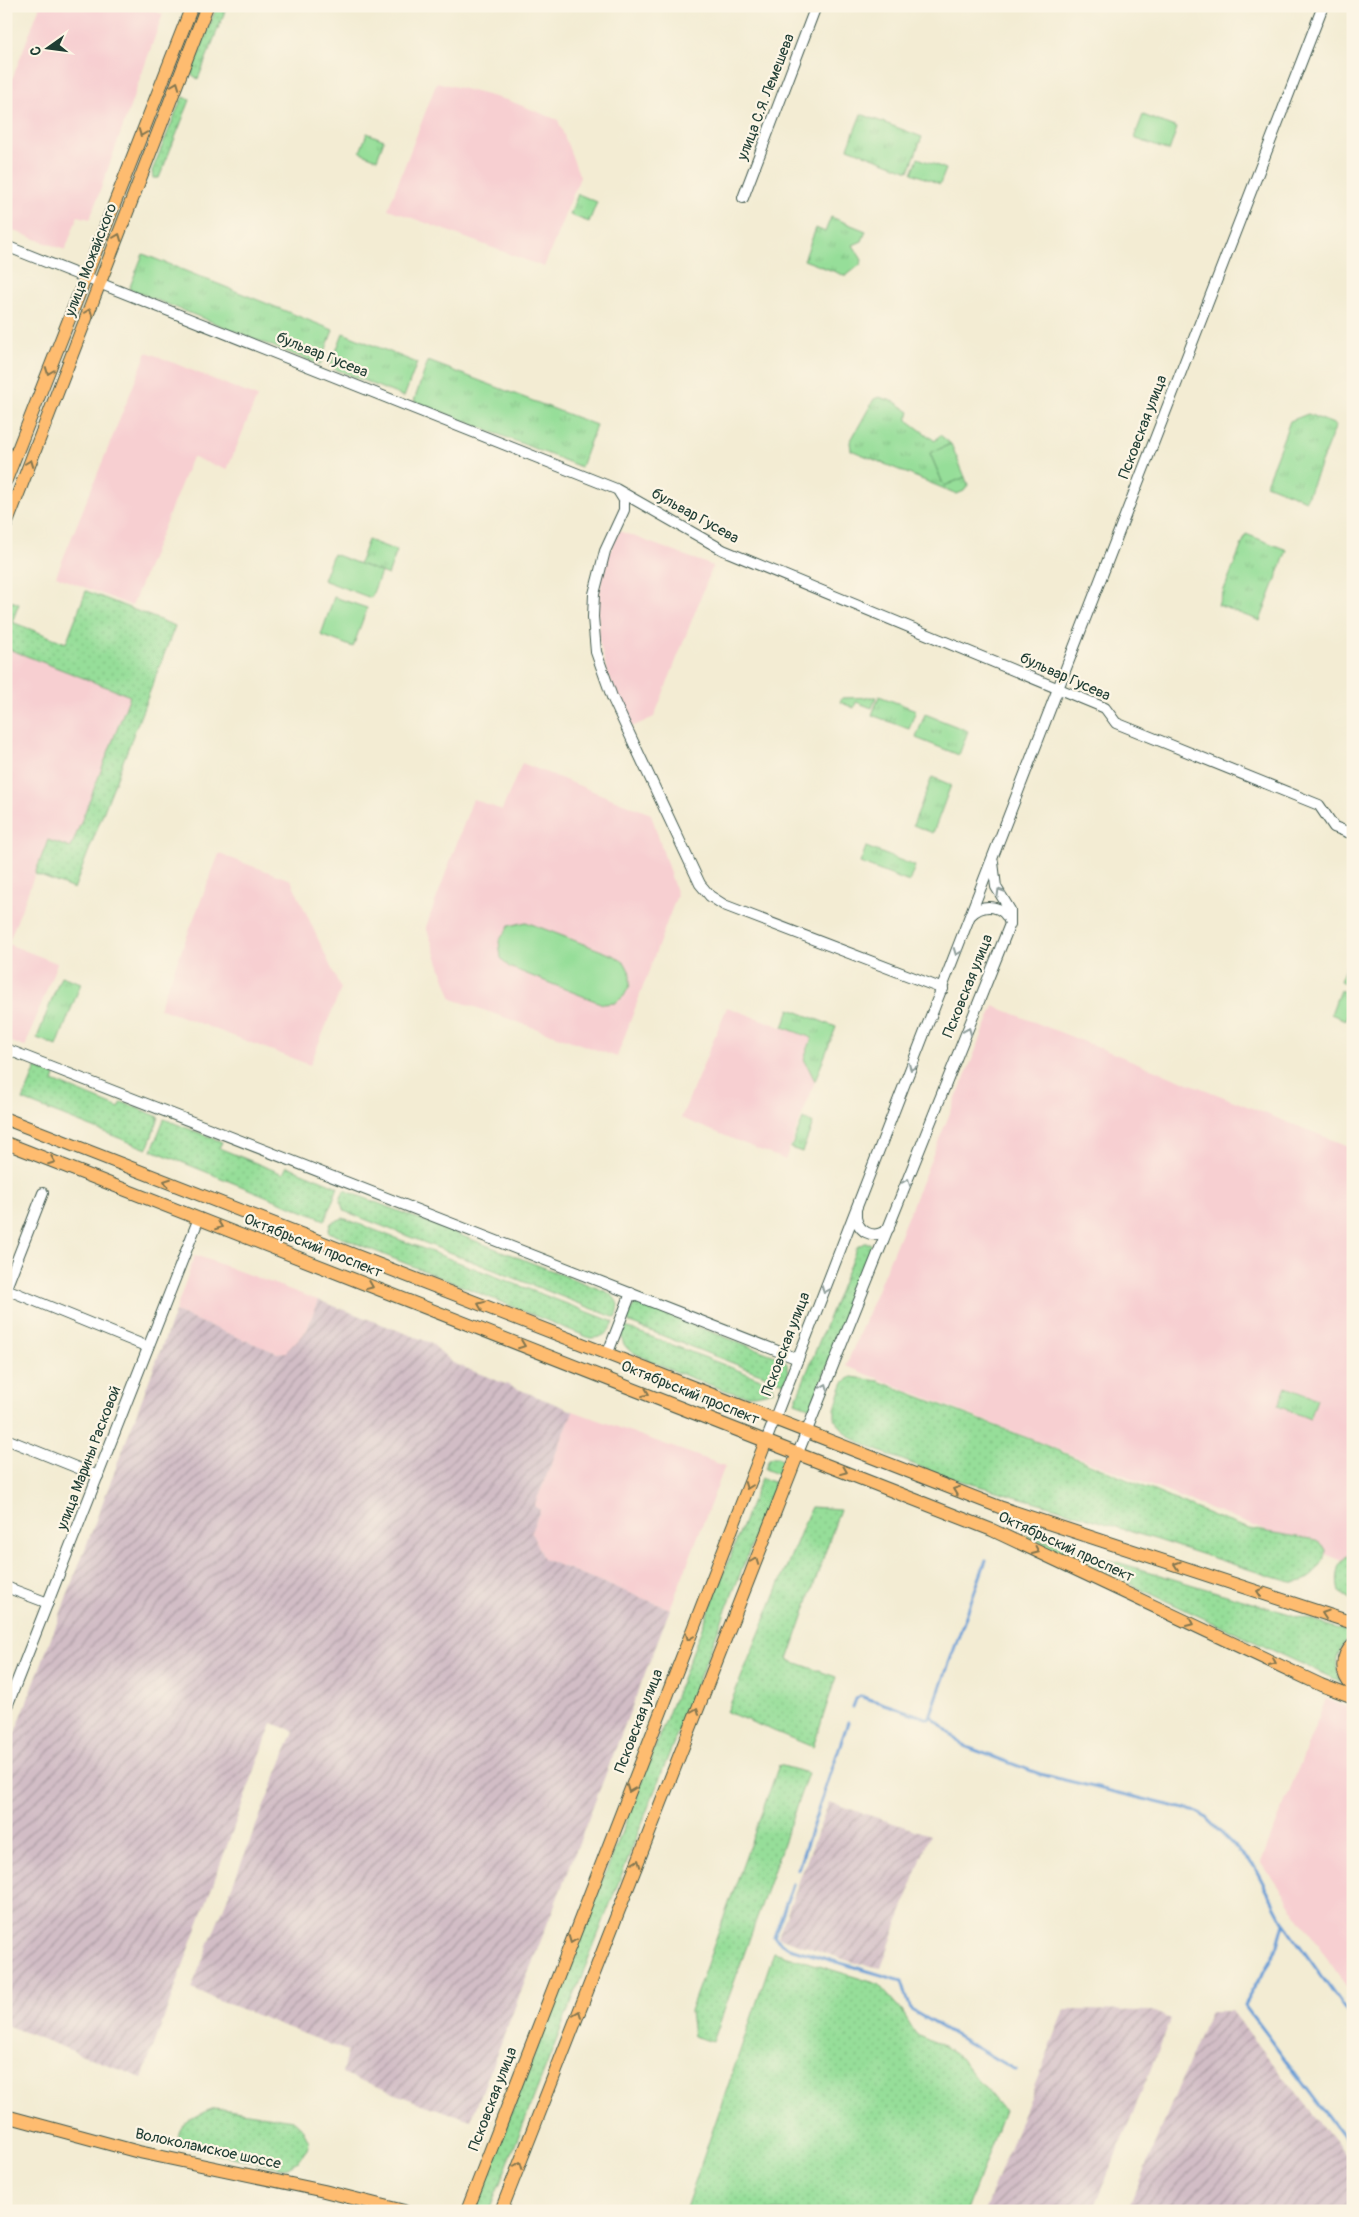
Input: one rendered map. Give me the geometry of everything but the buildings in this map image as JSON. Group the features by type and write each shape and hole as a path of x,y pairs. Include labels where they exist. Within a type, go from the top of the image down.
{"main road":[{"name":"улица Можайского","path":"6,480 192,6"},
{"name":"улица Можайского","path":"6,525 207,6"},
{"name":"Октябрьский проспект","path":"6,1119 1002,1508 1353,1623"},
{"name":"Октябрьский проспект","path":"6,1143 992,1530 1304,1677 1353,1697"},
{"name":"Псковская улица","path":"467,2211 766,1440"},
{"name":"Псковская улица","path":"501,2211 798,1453"},
{"path":"1353,1645 1346,1652 1343,1665 1346,1678 1353,1687"},
{"name":"Волоколамское шоссе","path":"6,2116 139,2152 324,2191 404,2211"}],"street":[{"name":"улица С.Я. Лемешева","path":"744,198 816,6"},
{"name":"Псковская улица","path":"766,1440 1323,6"},
{"name":"бульвар Гусева","path":"6,246 616,490 723,550 1059,688 1105,708 1116,723 1319,805 1334,827 1353,834"},
{"path":"616,490 622,497 624,506 605,551 596,581 592,617 596,652 612,696 700,884 710,896 724,905 942,989"},
{"name":"Псковская улица","path":"798,1453 1010,924 1010,910 996,887 993,859"},
{"name":"Псковская улица","path":"971,914 981,908 992,907 1005,914 1010,924"},
{"path":"6,1049 798,1359"},
{"path":"43,1193 6,1288 148,1347"},
{"path":"856,1210 857,1224 866,1232 877,1234 889,1227"},
{"name":"улица Марины Расковой","path":"6,1709 199,1218"},
{"path":"843,1244 850,1236 864,1234 874,1240 879,1253"},
{"path":"607,1355 631,1293"},
{"path":"6,1439 98,1476"},
{"path":"6,1587 48,1603"}],"shaded area":[{"path":"40,6 141,6 163,14 90,219 78,216 65,250 6,228 6,95"},
{"path":"437,82 510,101 558,120 580,177 544,267 388,209"},
{"path":"147,352 257,397 227,470 192,457 132,606 56,576"},
{"path":"619,531 713,566 654,717 632,727 608,675 599,641 598,614 602,570"},
{"path":"6,648 130,696 71,849 48,840 8,944 57,963 25,1047 6,1040"},
{"path":"522,763 651,814 677,895 617,1057 452,999 426,927 473,799 502,810"},
{"path":"219,854 291,880 341,989 310,1065 159,1008"},
{"path":"994,1006 1353,1148 1353,1565 846,1366"},
{"path":"727,1007 812,1038 804,1059 815,1081 785,1160 681,1118"},
{"path":"195,1255 318,1300 307,1330 286,1352 277,1353 175,1312"},
{"path":"318,1300 431,1343 453,1363 573,1411 534,1506 540,1510 531,1532 543,1559 670,1609 471,2120 419,2103 342,2073 347,2051 191,1989 294,1731 272,1723 142,2078 6,2025 6,1757 175,1312 277,1353 286,1352 307,1330"},
{"path":"573,1411 725,1466 670,1609 543,1559 531,1532 540,1510 534,1506"},
{"path":"1326,1699 1353,1709 1353,1996 1261,1862"},
{"path":"829,1802 930,1835 881,1968 855,1963 778,1937"},
{"path":"1065,2010 1152,2011 1171,2019 1093,2211 984,2211"},
{"path":"1210,2011 1232,2011 1353,2166 1353,2206 1344,2211 1127,2211"}],"green space":[{"path":"217,6 227,6 198,79 191,74"},
{"path":"184,97 190,100 159,178 153,178 152,171 181,100"},
{"path":"861,114 922,137 909,171 848,148"},
{"path":"1143,115 1177,128 1169,151 1134,138"},
{"path":"367,133 384,140 377,159 360,152"},
{"path":"918,158 946,169 940,184 912,173"},
{"path":"578,194 597,202 589,222 570,215"},
{"path":"831,217 866,231 862,241 853,245 862,260 861,264 846,276 804,260 816,228 825,232"},
{"path":"143,254 333,330 320,365 129,289"},
{"path":"343,333 417,363 404,397 330,367"},
{"path":"428,361 596,425 581,467 414,401"},
{"path":"879,397 895,402 910,412 907,420 935,441 940,435 951,444 930,453 944,486 965,477 968,485 964,491 957,494 851,450 850,442 874,399"},
{"path":"1308,414 1336,425 1306,500 1266,484 1290,421"},
{"path":"951,444 965,477 944,486 930,453"},
{"path":"1246,534 1287,550 1260,621 1218,605"},
{"path":"368,540 397,551 388,575 359,564"},
{"path":"333,554 381,572 371,598 323,580"},
{"path":"86,591 175,626 74,889 35,874 48,840 71,848 130,696 6,648 6,599 19,604 12,622 66,643"},
{"path":"334,597 367,608 353,647 321,635"},
{"path":"879,696 916,710 909,729 872,715"},
{"path":"876,697 872,708 856,702 854,708 840,702 842,698"},
{"path":"925,714 968,731 959,755 916,738"},
{"path":"932,777 951,785 933,833 913,825"},
{"path":"866,847 915,866 909,882 860,863"},
{"path":"526,922 615,956 625,963 630,973 630,985 624,996 615,1003 603,1004 509,967 501,958 499,941 509,926"},
{"path":"1353,949 1353,987 1340,981"},
{"path":"61,976 81,983 57,1046 37,1038"},
{"path":"1340,990 1353,994 1353,1001 1345,1020 1331,1014"},
{"path":"790,1009 836,1027 815,1081 804,1059 812,1038 783,1027"},
{"path":"36,1068 55,1076 53,1081 119,1108 122,1102 159,1117 147,1149 23,1100"},
{"path":"164,1119 222,1142 219,1148 283,1174 287,1166 338,1187 325,1220 152,1150"},
{"path":"803,1119 813,1123 802,1152 791,1148"},
{"path":"344,1190 607,1292 617,1303 616,1318 344,1211 340,1201"},
{"path":"343,1218 614,1322 605,1335 590,1338 328,1232 331,1223"},
{"path":"864,1243 870,1243 873,1249 811,1408 795,1402 857,1247"},
{"path":"635,1303 783,1359 789,1371 784,1383 630,1323 627,1318"},
{"path":"623,1326 771,1383 773,1391 742,1395 729,1392 662,1366 627,1348 622,1338"},
{"path":"852,1377 878,1381 1035,1441 1218,1518 1250,1529 1316,1540 1321,1543 1326,1551 1325,1556 1316,1571 1307,1579 1297,1582 1289,1581 1057,1508 944,1476 874,1449 850,1437 835,1420 835,1409 844,1382"},
{"path":"1286,1387 1317,1399 1310,1419 1278,1406"},
{"path":"778,1457 782,1461 779,1475 765,1469 769,1459"},
{"path":"761,1478 776,1483 489,2211 475,2205"},
{"path":"811,1507 840,1509 788,1660 836,1677 813,1747 727,1712"},
{"path":"1020,1533 1353,1633 1343,1646 1338,1657 1337,1668 1341,1682"},
{"path":"1353,1551 1353,1601 1339,1592 1337,1580 1341,1564"},
{"path":"779,1765 808,1773 713,2042 693,2036 690,2011"},
{"path":"774,1952 878,1984 902,2011 916,2034 944,2046 959,2057 1004,2111 967,2211 685,2211"},
{"path":"215,2108 293,2120 301,2127 309,2142 307,2149 298,2161 288,2167 281,2168 189,2147 179,2141 181,2129 185,2124 197,2115"}],"waterway":[{"path":"853,1707 856,1699 860,1696 929,1719 986,1560"},
{"path":"931,1716 964,1746 1040,1774 1197,1812 1205,1817 1254,1866 1284,1923 1353,2021"},
{"path":"798,1869 848,1722"},
{"path":"793,1884 774,1937 786,1947 902,1981 911,2010 1015,2070"},
{"path":"1284,1924 1278,1946 1244,2005 1353,2150"}]}
